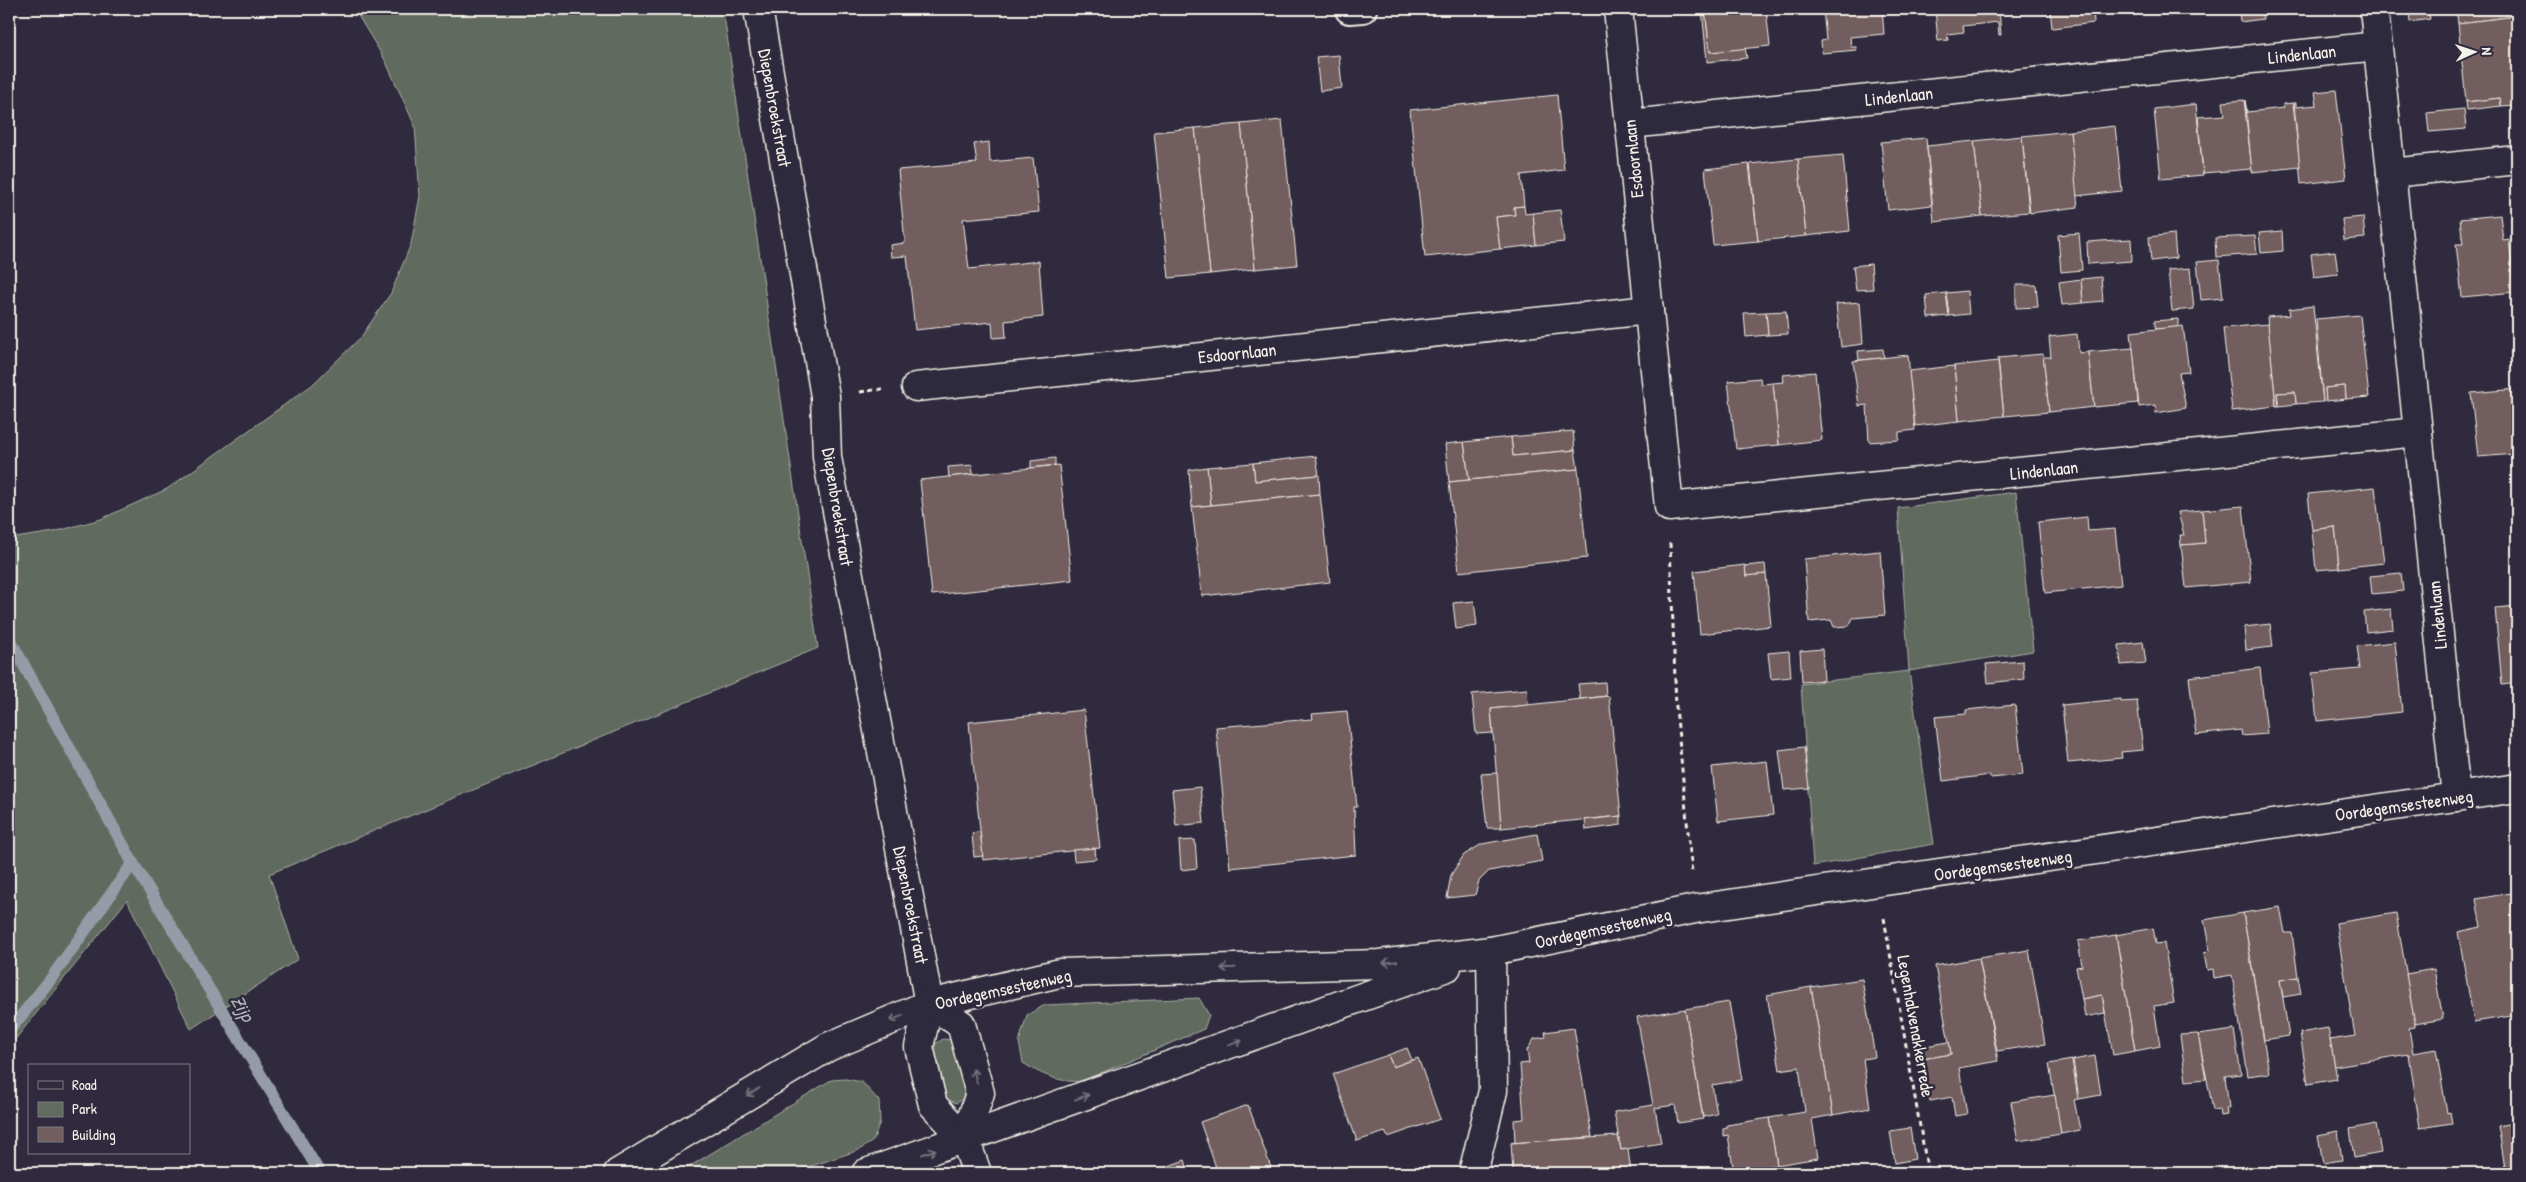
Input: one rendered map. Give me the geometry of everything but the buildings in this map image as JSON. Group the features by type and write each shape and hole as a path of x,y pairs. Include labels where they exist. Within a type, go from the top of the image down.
{"street":[{"name":"Diepenbroekstraat","path":"758,9 825,396 827,457 929,1004 919,1048 933,1105 965,1139"},
{"name":"Esdoornlaan","path":"1618,9 1669,507"},
{"name":"Lindenlaan","path":"2374,9 2456,797"},
{"name":"Lindenlaan","path":"1630,124 2378,46"},
{"path":"2391,173 2517,160"},
{"name":"Esdoornlaan","path":"916,387 1649,310"},
{"name":"Lindenlaan","path":"1669,507 2418,432"},
{"name":"Oordegemsesteenweg","path":"618,1173 828,1047 929,1004 1060,973 1378,964 1491,951 1695,909 1882,883 2517,788"},
{"path":"1473,1173 1493,1091 1491,951"},
{"name":"Oordegemsesteenweg","path":"866,1173 1491,951"},
{"path":"929,1004 961,1024 980,1093 965,1139 977,1173"}],"path":[{"path":"825,396 916,387"},
{"path":"1669,507 1676,707 1695,909"},
{"name":"Legenhalvenakkerrede","path":"1882,883 1883,916 1928,1173"}],"green space":[{"path":"354,9 723,9 818,648 269,874 298,959 191,1029 127,900 9,1047 9,539 54,532 101,519 167,489 312,385 361,337 391,293 411,244 420,196 415,126 385,60"},
{"path":"2016,492 2033,651 1909,671 1898,508"},
{"path":"1909,671 1934,844 1813,866 1801,684"},
{"path":"1199,998 1209,1015 1204,1029 1082,1081 1066,1081 1051,1077 1023,1063 1019,1042 1027,1015 1045,1005"},
{"path":"943,1039 953,1040 967,1087 965,1098 956,1103 944,1098 933,1057 935,1044"},
{"path":"846,1079 862,1082 879,1101 880,1122 873,1141 859,1150 791,1173 679,1173 831,1080"}],"waterway":[{"name":"Zijp","path":"9,638 133,863 320,1173"},
{"name":"Zijp","path":"9,1031 50,980 133,863"}]}
